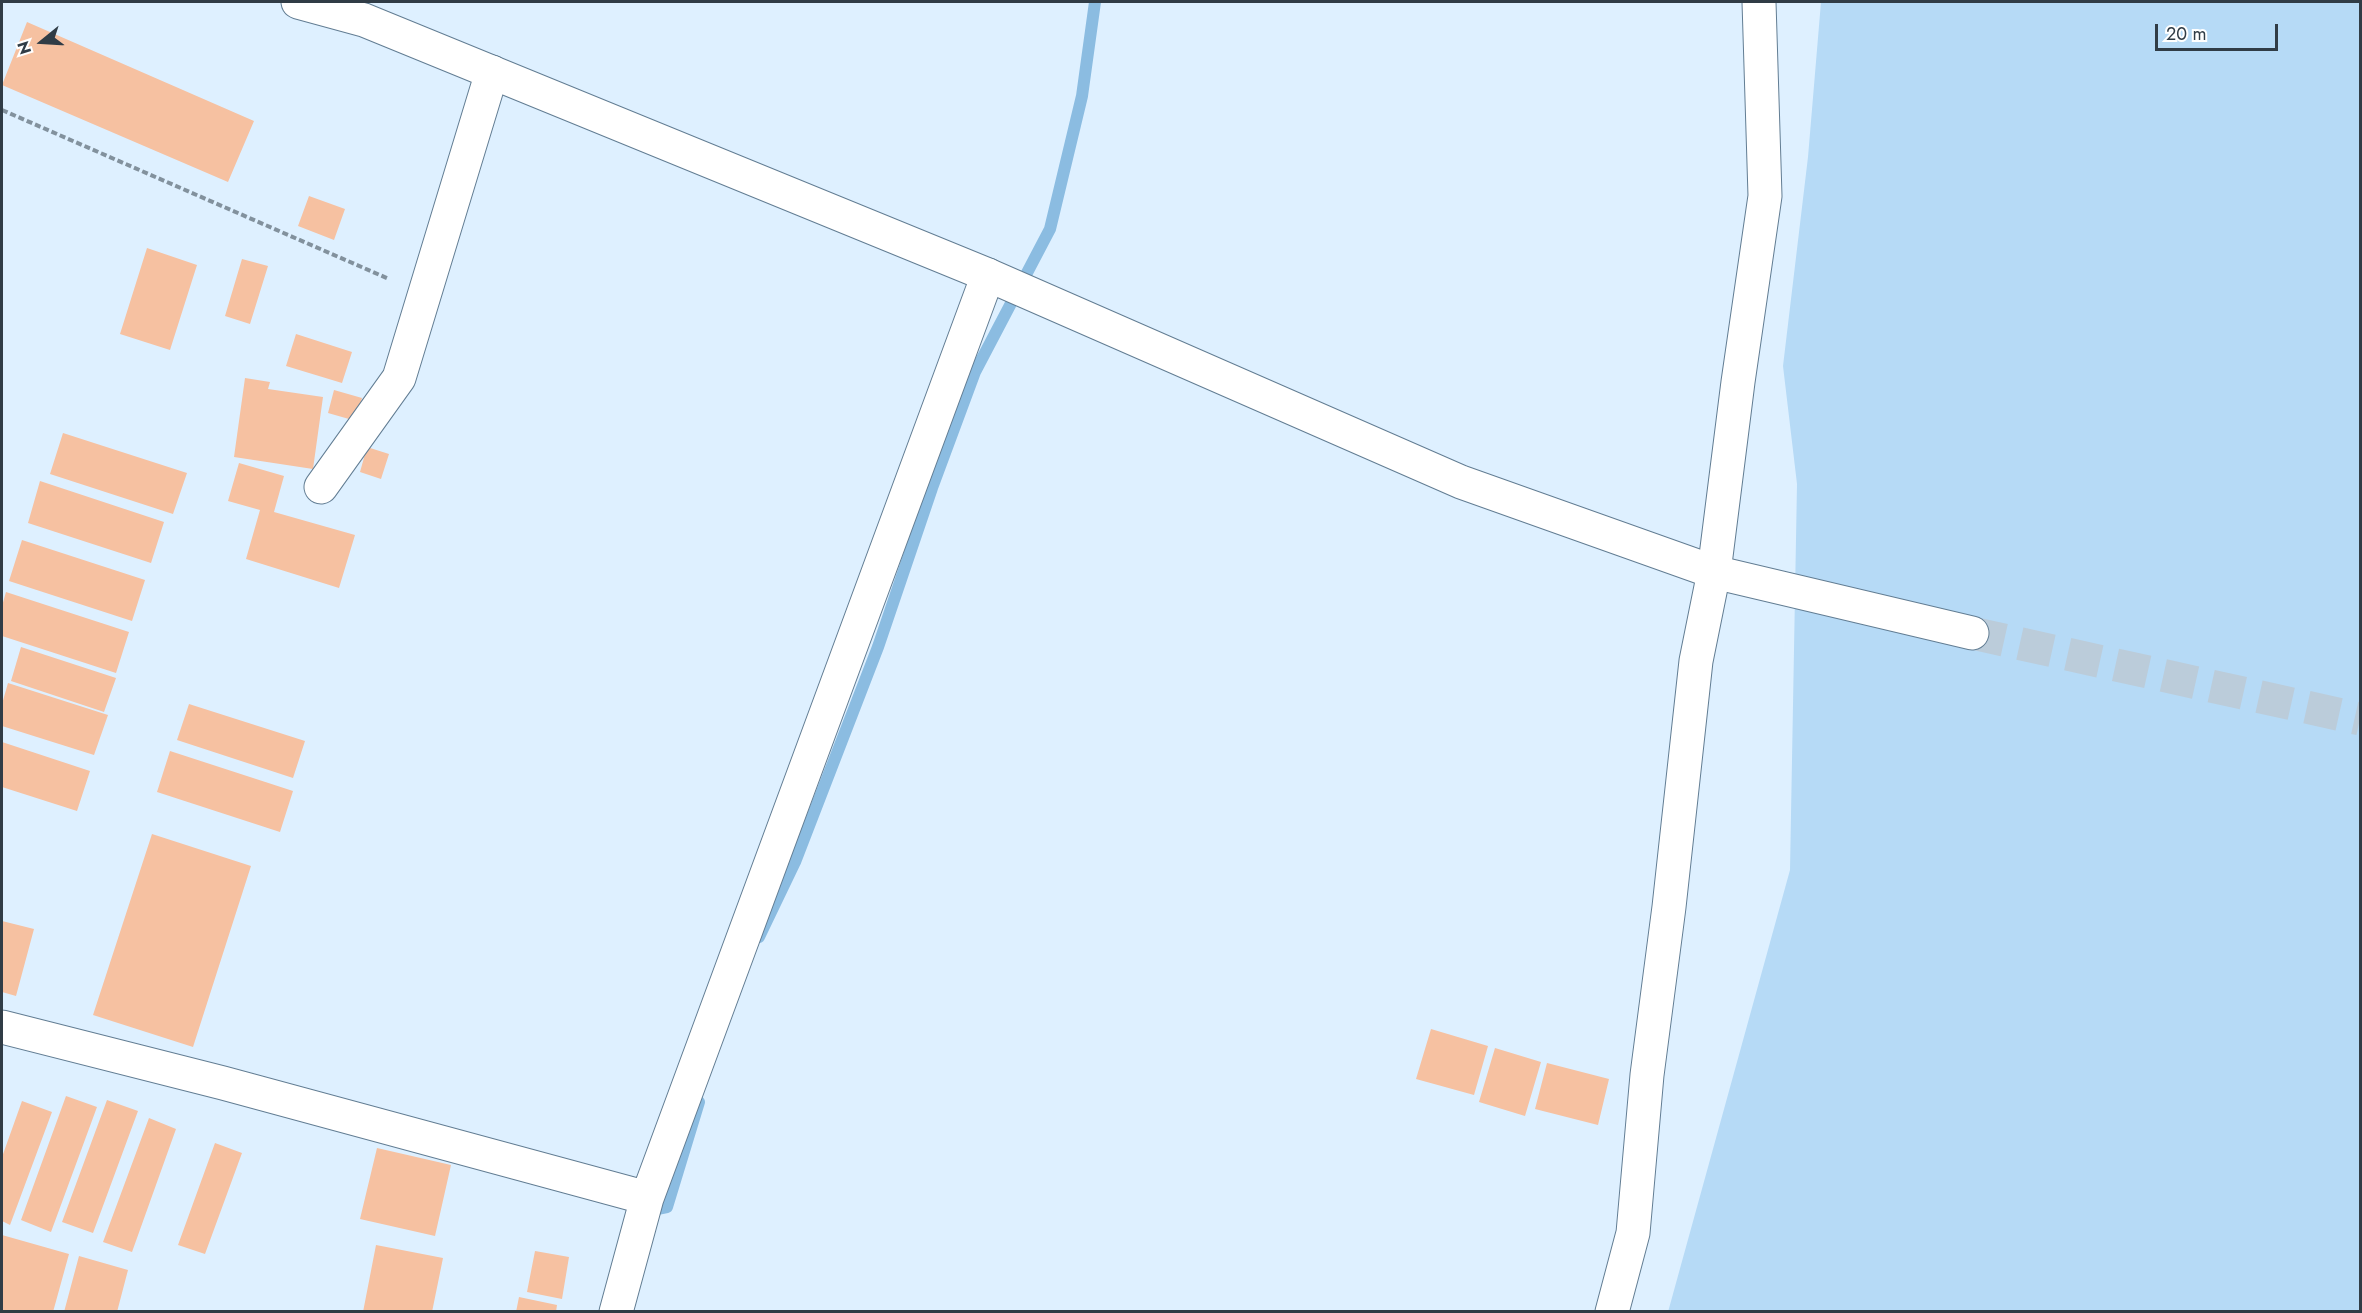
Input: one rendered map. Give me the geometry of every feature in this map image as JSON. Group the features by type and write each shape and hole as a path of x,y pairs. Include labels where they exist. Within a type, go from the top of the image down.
{"street":[{"path":"298,2 367,11 492,72 988,275 1461,482 1714,572 1972,633"},
{"path":"1612,1311 1634,1233 1647,1075 1669,907 1696,661 1714,572 1737,382 1765,196 1759,2"},
{"path":"321,488 399,378 492,72"},
{"path":"616,1311 647,1198 988,275"},
{"path":"2,1027 223,1083 647,1198"}],"path":[{"path":"2,110 425,295"}],"shaded area":[{"path":"1821,2 2360,2 2360,1311 1668,1312 1790,870 1797,484 1783,366 1808,157"}],"building":[{"path":"27,22 254,121 228,182 2,85"},
{"path":"309,196 345,209 334,240 298,226"},
{"path":"147,248 197,265 170,350 120,334"},
{"path":"242,259 268,266 250,324 225,316"},
{"path":"296,334 352,352 342,383 286,366"},
{"path":"245,378 270,382 268,389 323,397 313,469 234,457"},
{"path":"334,390 362,398 356,421 328,413"},
{"path":"63,433 187,473 173,514 50,474"},
{"path":"367,447 389,454 381,479 360,472"},
{"path":"239,463 284,476 274,512 355,535 339,588 246,559 260,510 228,501"},
{"path":"40,481 164,522 151,563 28,523"},
{"path":"22,540 145,580 132,621 9,581"},
{"path":"6,592 129,632 116,673 2,636 2,606"},
{"path":"21,647 116,678 104,712 11,681"},
{"path":"8,683 108,715 94,755 2,726 2,704"},
{"path":"189,704 305,741 293,778 177,740"},
{"path":"2,742 90,771 77,811 2,787"},
{"path":"170,751 293,791 280,832 157,792"},
{"path":"152,834 251,866 193,1047 93,1015"},
{"path":"2,921 34,929 16,996 2,992"},
{"path":"1431,1029 1488,1046 1474,1095 1416,1079"},
{"path":"1495,1048 1541,1062 1525,1116 1479,1102"},
{"path":"1547,1063 1609,1079 1598,1125 1535,1109"},
{"path":"66,1096 97,1107 51,1232 21,1220"},
{"path":"107,1100 138,1111 93,1233 62,1222"},
{"path":"22,1101 52,1112 10,1225 2,1221 2,1157"},
{"path":"149,1118 176,1129 132,1252 103,1242"},
{"path":"215,1143 242,1153 205,1254 178,1245"},
{"path":"377,1148 451,1165 435,1236 360,1219"},
{"path":"2,1235 69,1254 53,1312 2,1312"},
{"path":"376,1245 443,1258 432,1312 363,1312"},
{"path":"535,1251 569,1257 562,1299 527,1292"},
{"path":"79,1256 128,1270 117,1312 64,1312"},
{"path":"519,1297 557,1305 556,1312 516,1312"}],"waterway":[{"path":"759,937 795,862 878,647 932,488 975,372 1050,229 1082,96 1095,2"},
{"path":"647,1211 667,1207 699,1102"}],"tunnel":[{"path":"1972,633 2360,719"}]}
